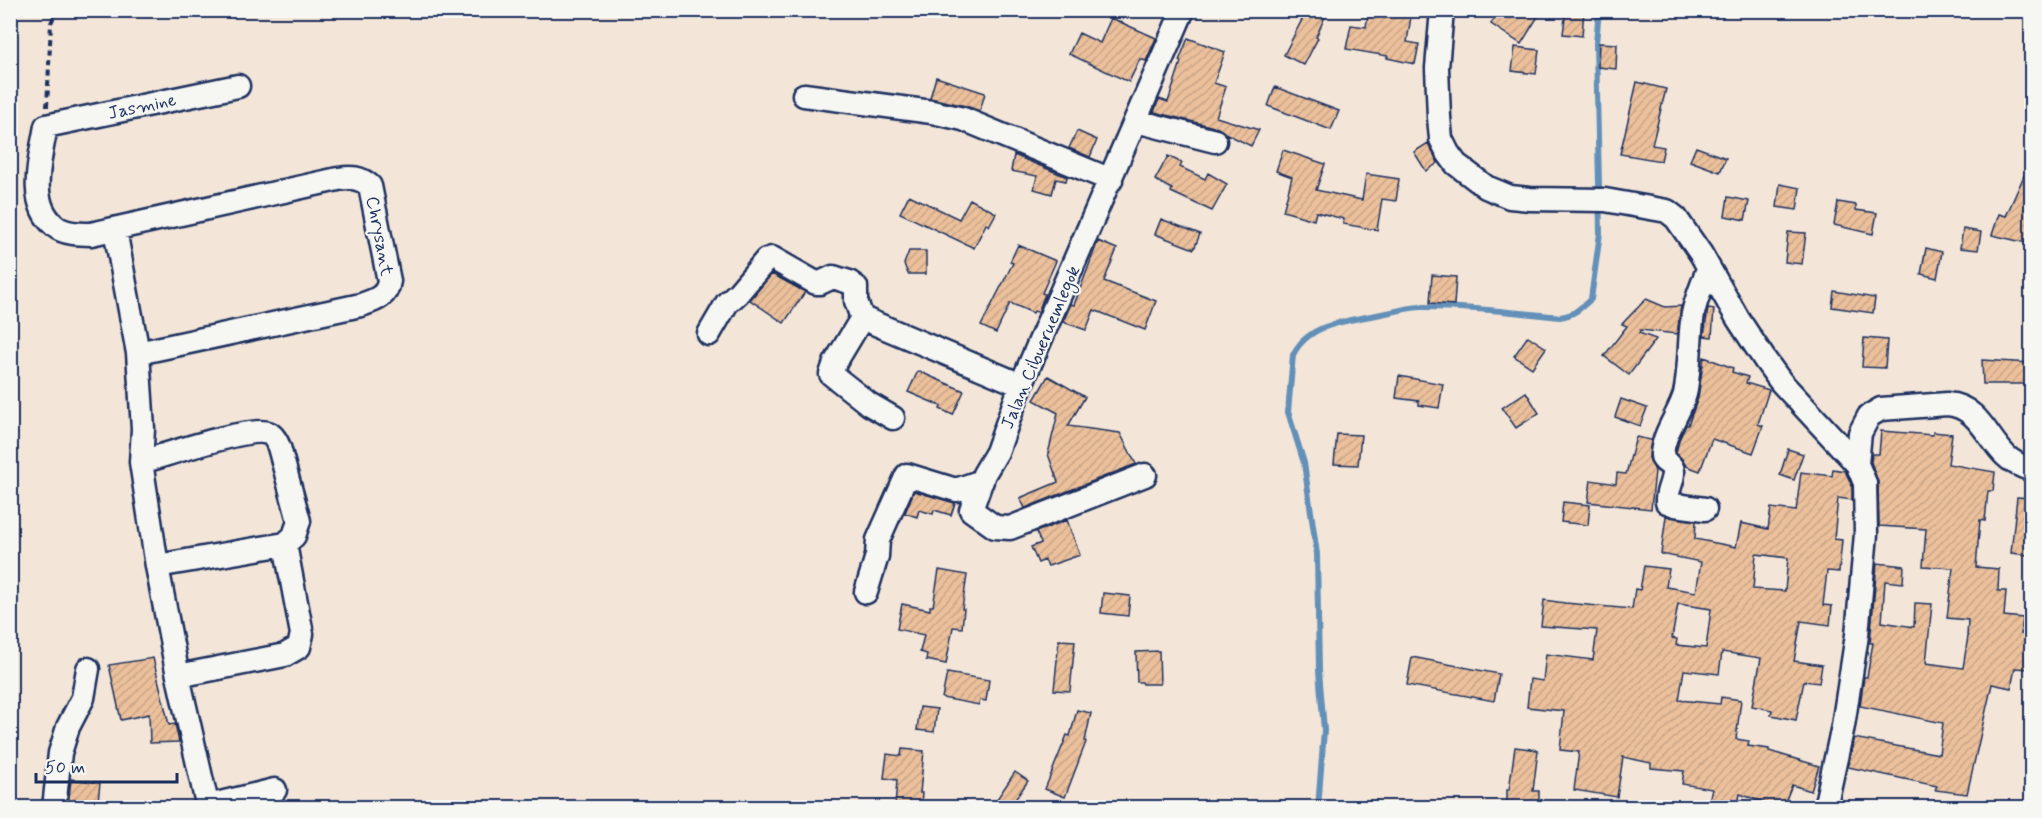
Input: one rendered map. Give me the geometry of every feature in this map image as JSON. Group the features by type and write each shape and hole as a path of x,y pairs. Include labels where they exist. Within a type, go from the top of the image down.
{"street":[{"name":"Jalan Cibueruemlegok","path":"1145,475 1010,528 995,527 971,510 982,481 997,452 1022,385 1183,10"},
{"path":"1442,10 1437,68 1439,117 1442,139 1456,164 1485,187 1510,197 1530,200 1596,200 1667,211 1676,218 1701,254 1765,360 1782,382 1857,464 1865,483 1866,534 1857,634 1843,726 1825,807"},
{"name":"Jasmine","path":"46,126 238,86"},
{"path":"804,95 932,112 963,119 1111,180"},
{"path":"1136,121 1215,141"},
{"name":"Chrysant","path":"46,126 38,173 38,198 44,213 55,227 72,233 92,234 115,230 144,221 338,179 351,177 363,179 370,186 389,281 388,290 383,296 361,304 138,353"},
{"path":"115,230 138,353 143,429 141,462 157,566 178,676 208,807 275,790"},
{"path":"709,334 727,303 770,258 816,283 820,284 833,277 849,282 856,287 856,301 862,318 1022,385"},
{"path":"1705,509 1667,502 1673,470 1672,466 1663,461 1661,456 1665,436 1684,396 1690,357 1692,318 1708,268"},
{"path":"862,318 835,363 831,374 869,404 893,418"},
{"path":"1857,464 1860,433 1869,416 1881,410 1956,404 1966,409 1978,420 2007,457 2031,470"},
{"path":"141,462 240,435 268,433 274,437 279,447 299,521 294,536 285,544 157,566"},
{"path":"866,592 877,555 878,540 907,475 956,490 982,481"},
{"path":"178,676 285,655 298,647 302,634 285,544"},
{"path":"54,807 60,753 68,727 83,698 88,669"}],"path":[{"path":"46,126 51,22 57,10"}],"building":[{"path":"1307,10 1328,10 1316,37 1318,38 1304,65 1284,55"},
{"path":"1369,10 1412,10 1407,42 1419,44 1415,64 1387,58 1388,56 1346,49 1351,25 1366,27"},
{"path":"1499,10 1542,10 1521,44 1491,24"},
{"path":"1566,10 1584,10 1582,36 1563,34"},
{"path":"1111,18 1156,38 1146,61 1140,59 1129,82 1069,54 1079,33 1100,43"},
{"path":"1188,38 1225,52 1214,83 1226,87 1216,117 1259,130 1251,146 1227,135 1218,128 1154,112 1159,99 1168,102"},
{"path":"1599,43 1617,44 1616,69 1598,67"},
{"path":"1515,47 1539,50 1536,74 1512,71"},
{"path":"936,77 985,93 980,111 930,98"},
{"path":"1637,82 1666,89 1652,145 1664,147 1661,161 1620,154"},
{"path":"1275,87 1339,111 1331,130 1268,106"},
{"path":"1077,131 1097,140 1090,157 1069,148"},
{"path":"1428,143 1438,163 1426,171 1414,152"},
{"path":"1696,147 1726,158 1720,172 1690,161"},
{"path":"1283,150 1325,164 1316,190 1362,200 1366,174 1399,179 1396,201 1382,199 1377,230 1343,224 1344,219 1316,212 1314,220 1283,211 1292,177 1276,171"},
{"path":"1014,155 1067,177 1066,181 1056,179 1052,194 1034,189 1037,176 1011,171"},
{"path":"1168,156 1182,163 1180,167 1205,179 1208,173 1227,184 1212,211 1171,192 1172,189 1155,180"},
{"path":"2031,160 2031,244 1992,235 1999,214 2006,216"},
{"path":"1780,184 1800,188 1797,210 1777,207"},
{"path":"909,195 959,219 970,199 996,213 989,226 986,224 974,248 900,213"},
{"path":"1728,197 1749,201 1745,220 1725,216"},
{"path":"1838,202 1856,205 1856,210 1877,213 1873,234 1834,225"},
{"path":"1161,219 1200,234 1194,249 1155,234"},
{"path":"1963,229 1981,232 1978,250 1960,248"},
{"path":"1788,232 1806,233 1802,264 1785,262"},
{"path":"1098,241 1117,249 1104,281 1156,301 1145,330 1094,310 1086,330 1063,322 1071,304 1074,305"},
{"path":"1018,245 1056,261 1042,293 1045,294 1038,312 1033,313 1010,303 996,333 981,326 1013,263 1010,262"},
{"path":"1926,248 1942,252 1937,278 1921,274"},
{"path":"909,251 926,251 926,274 908,274 904,264"},
{"path":"772,274 805,292 784,323 750,300"},
{"path":"1432,275 1456,277 1454,305 1430,303"},
{"path":"1834,291 1875,298 1873,313 1832,307"},
{"path":"1646,299 1665,307 1681,306 1677,334 1640,330 1639,333 1656,339 1629,375 1604,356 1627,326 1622,324"},
{"path":"1708,308 1714,309 1712,337 1704,336"},
{"path":"1528,336 1546,348 1532,368 1514,356"},
{"path":"1864,338 1887,340 1885,368 1862,367"},
{"path":"1704,357 1733,368 1732,372 1748,377 1746,383 1769,390 1758,424 1763,426 1753,453 1712,439 1700,471 1686,466 1676,453 1679,440 1688,425 1698,398"},
{"path":"1982,360 2031,363 2031,384 1983,384"},
{"path":"918,371 964,391 953,415 940,409 941,406 908,392"},
{"path":"1048,376 1085,397 1068,426 1120,433 1136,464 1025,508 1020,498 1058,482 1048,454 1058,413 1034,400"},
{"path":"1399,376 1443,384 1439,408 1419,405 1419,401 1396,398"},
{"path":"1526,392 1539,413 1516,428 1502,408"},
{"path":"1621,399 1647,408 1640,426 1615,417"},
{"path":"1881,431 1933,435 1933,432 1952,434 1948,464 1995,472 1993,491 1988,491 1985,521 1980,520 1976,567 1999,569 1998,591 2006,591 2004,616 2023,618 2021,634 2031,635 2031,669 2015,668 2011,688 1992,684 1967,794 1935,790 1937,786 1848,767 1854,738 1939,754 1943,723 1860,706 1864,677 1867,677 1873,643 1870,643 1877,563 1904,566 1903,583 1885,581 1882,622 1914,627 1915,603 1932,604 1926,663 1963,668 1968,636 1968,620 1947,618 1953,568 1923,566 1926,529 1879,526 1878,482 1871,462 1872,454 1879,454"},
{"path":"1337,434 1361,435 1358,465 1334,464"},
{"path":"1636,437 1651,440 1649,458 1655,471 1651,509 1588,502 1591,480 1616,484 1617,473 1626,474"},
{"path":"1788,449 1803,454 1794,480 1780,475"},
{"path":"1833,469 1845,471 1852,486 1852,500 1838,498 1834,539 1842,540 1839,572 1827,571 1823,605 1832,606 1830,625 1801,621 1794,661 1822,665 1819,683 1804,681 1796,720 1771,715 1772,710 1752,706 1761,658 1722,652 1719,674 1684,670 1679,700 1720,704 1721,697 1741,700 1736,739 1749,741 1748,746 1769,749 1769,751 1819,766 1811,791 1792,785 1783,807 1740,794 1737,807 1708,807 1712,789 1682,784 1684,771 1651,768 1651,763 1623,757 1617,797 1574,790 1579,752 1560,750 1564,711 1527,707 1530,679 1543,681 1546,654 1593,660 1597,630 1541,626 1544,600 1632,609 1635,589 1640,590 1644,566 1669,569 1666,587 1696,592 1701,562 1661,554 1666,516 1696,521 1695,539 1736,547 1741,523 1768,529 1771,508 1796,511 1801,472 1832,476","holes":["1756,554 1788,558 1785,591 1753,589","1678,604 1711,609 1706,648 1676,645 1677,639 1672,638"]},
{"path":"914,491 955,503 951,515 934,510 933,514 919,510 917,517 905,513"},
{"path":"2017,497 2031,498 2031,536 2028,555 2011,553"},
{"path":"1563,502 1590,505 1588,525 1561,522"},
{"path":"1067,520 1080,555 1048,566 1045,560 1038,563 1031,547 1041,543 1036,532"},
{"path":"939,570 967,575 962,628 953,627 946,664 926,660 927,654 920,652 924,635 897,629 902,604 930,610 930,606 933,606"},
{"path":"1103,593 1130,596 1128,616 1101,613"},
{"path":"1059,640 1075,641 1070,691 1054,690"},
{"path":"1159,651 1160,684 1137,682 1136,652"},
{"path":"1412,657 1499,674 1494,701 1407,685"},
{"path":"153,658 169,725 175,724 179,742 150,743 149,714 121,720 109,665"},
{"path":"947,673 989,680 986,701 980,700 979,705 942,698"},
{"path":"920,707 937,709 934,732 917,730"},
{"path":"1077,710 1091,713 1086,742 1065,797 1045,789 1067,735 1070,736"},
{"path":"1515,747 1538,750 1533,791 1539,791 1539,807 1507,807 1507,790 1509,790"},
{"path":"902,749 924,751 921,807 895,807 897,780 884,778 887,754 901,756"},
{"path":"1015,772 1028,781 1010,807 1002,807 995,802"},
{"path":"71,779 100,783 98,801 94,801 93,807 68,807"}],"waterway":[{"path":"1318,808 1324,730 1319,671 1317,554 1304,463 1288,412 1293,355 1300,344 1320,329 1344,321 1407,309 1456,308 1560,317 1573,313 1591,299 1600,233 1596,43 1599,10"}]}
